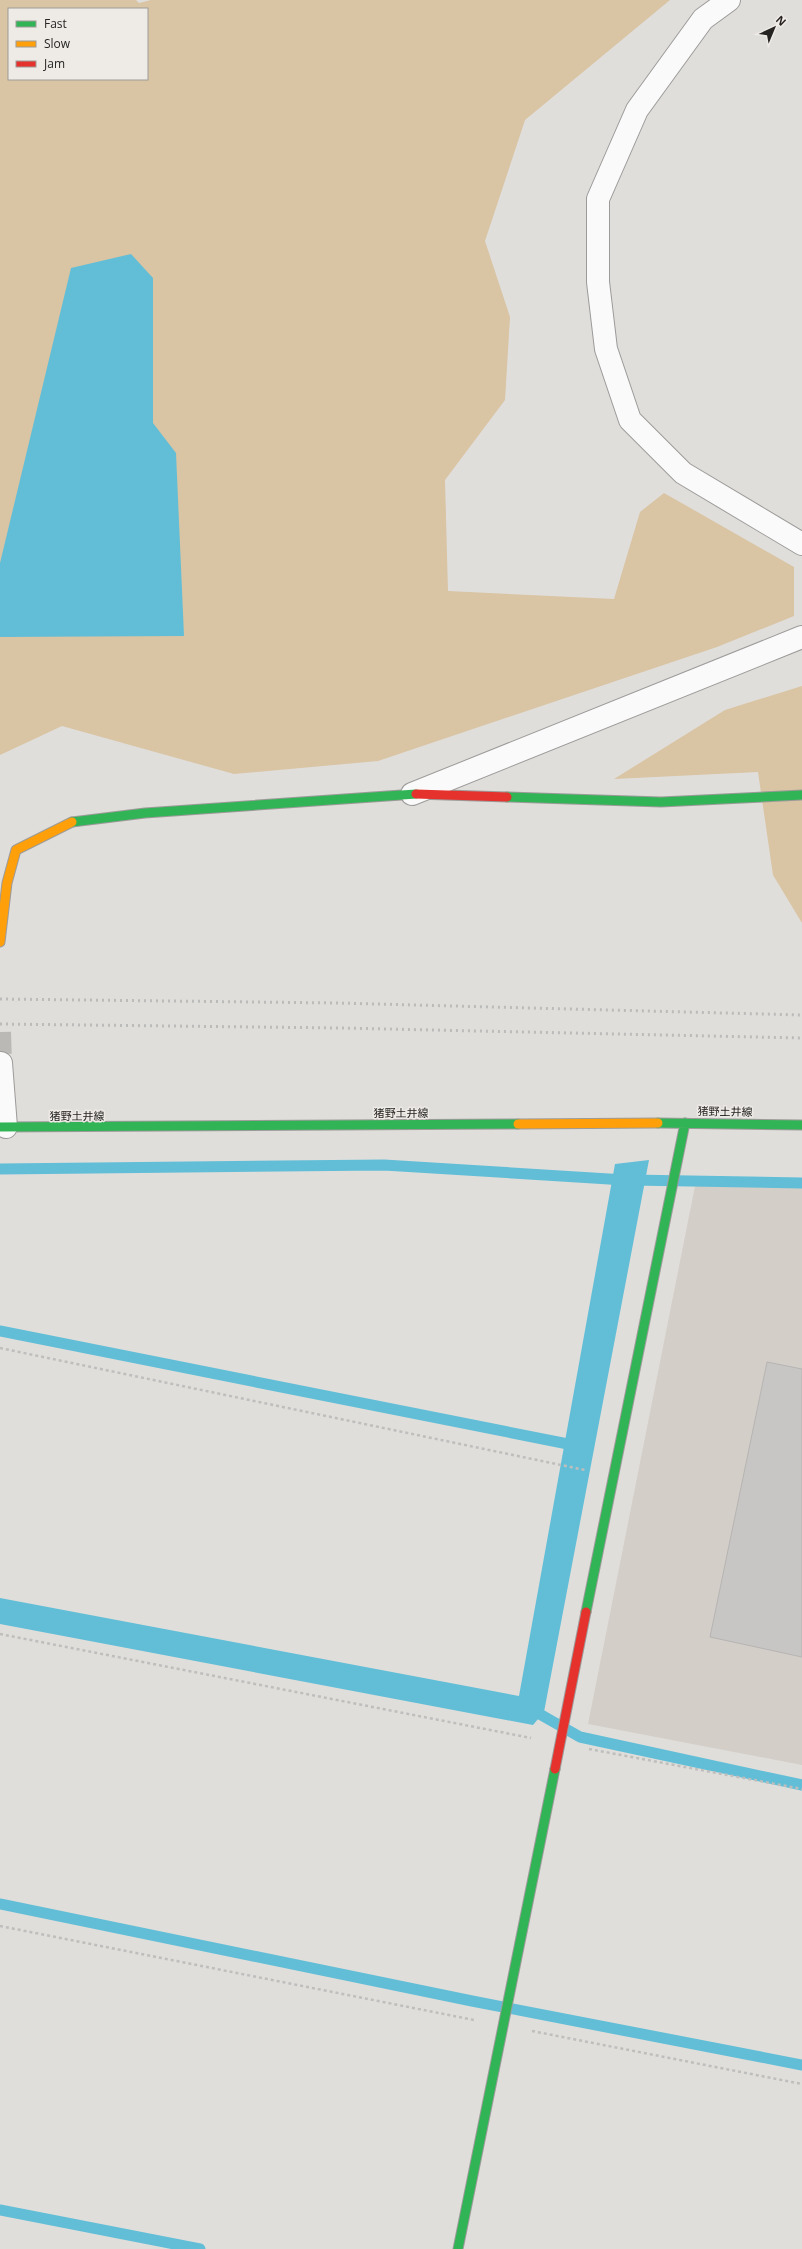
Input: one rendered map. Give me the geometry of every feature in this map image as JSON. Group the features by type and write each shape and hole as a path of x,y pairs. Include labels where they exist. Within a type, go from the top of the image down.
{"street":[{"path":"729,0 703,18 637,110 598,199 598,282 605,342 630,420 683,473 802,544"},
{"path":"412,794 802,637"},
{"path":"0,942 7,883 16,850 69,822 145,813 412,794 662,802 802,795"},
{"path":"1,1063 3,1127"},
{"path":"458,2249 685,1123"},
{"name":"猪野土井線","path":"3,1127 685,1123 802,1125"}],"path":[{"path":"0,1348 614,1476"},
{"path":"0,1634 561,1744 802,1789"},
{"path":"0,1926 802,2084"}],"shaded area":[{"path":"0,0 136,0 139,3 151,0 670,0 525,120 485,241 510,317 505,400 445,480 448,591 614,599 640,512 664,493 794,567 794,616 717,647 378,761 234,774 62,726 0,755"},
{"path":"802,686 802,923 773,875 758,772 614,779 725,710"},
{"path":"695,1186 802,1186 802,1765 588,1724"}],"water":[{"path":"131,254 153,278 153,423 176,453 184,636 0,637 0,563 71,268"},
{"path":"649,1160 544,1712 533,1725 0,1624 0,1598 519,1696 615,1164"}],"building":[{"path":"767,1362 802,1369 802,1657 710,1637"}],"waterway":[{"path":"0,1169 384,1165 625,1180"},
{"path":"631,1180 802,1183"},
{"path":"0,1331 578,1446"},
{"path":"529,1708 580,1737 802,1785"},
{"path":"0,1904 472,2001 802,2065"},
{"path":"0,2210 200,2249"}],"tunnel":[{"path":"0,1032 1,1063"}],"railway":[{"path":"0,999 337,1003 802,1015"},
{"path":"0,1024 340,1028 802,1038"}],"traffic: fast":[{"path":"72,822 145,813 416,794"},
{"path":"507,797 661,802 802,795"},
{"path":"658,1123 802,1125"},
{"path":"586,1612 685,1123"},
{"path":"0,1127 518,1124"},
{"path":"458,2249 555,1769"}],"traffic: slow":[{"path":"0,942 7,883 16,850 72,822"},
{"path":"518,1124 658,1123"}],"traffic: jam":[{"path":"416,794 507,797"},
{"path":"555,1769 586,1612"}]}
